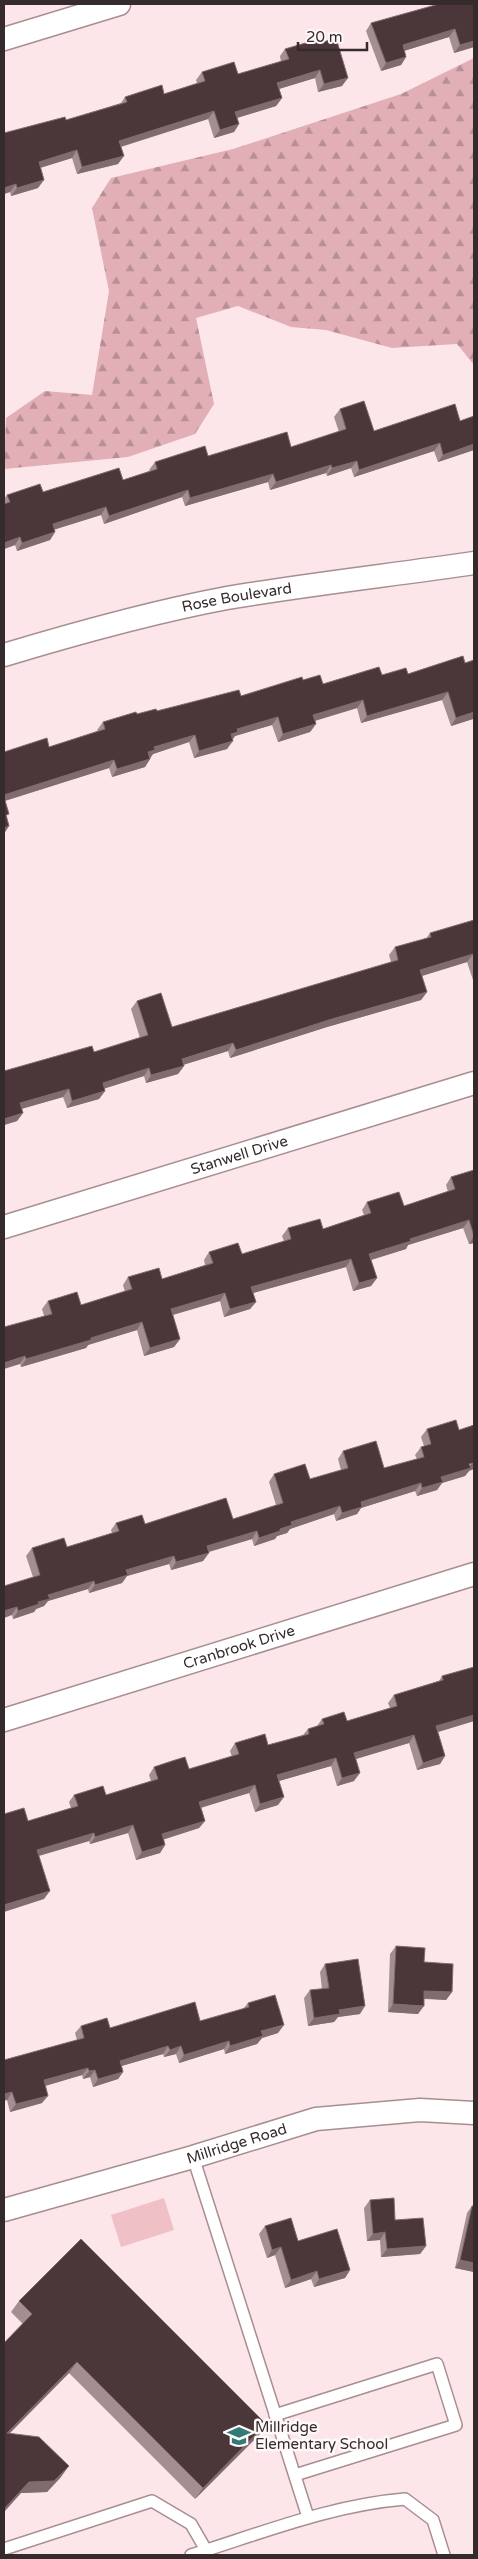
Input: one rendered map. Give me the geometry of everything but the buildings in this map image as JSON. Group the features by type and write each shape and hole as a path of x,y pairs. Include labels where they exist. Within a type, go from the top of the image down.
{"street":[{"path":"4,38 119,4"},
{"name":"Rose Boulevard","path":"4,656 110,625 226,599 312,584 369,579 474,563"},
{"name":"Stanwell Drive","path":"4,1227 474,1083"},
{"name":"Cranbrook Drive","path":"4,1720 474,1574"},
{"name":"Millridge Road","path":"4,2210 193,2157 316,2119 420,2110 474,2113"}],"lane":[{"path":"193,2157 308,2517"},
{"path":"276,2415 437,2364 456,2425 295,2475"},
{"path":"191,2555 308,2517 368,2502 406,2499 433,2520 444,2555"},
{"path":"4,2549 152,2501 191,2524 206,2550"}],"shaded area":[{"path":"164,2198 174,2230 121,2247 111,2215"}],"green space":[{"path":"474,58 474,365 457,344 392,348 326,330 291,327 238,306 196,318 214,404 195,434 128,457 4,469 6,418 45,391 92,395 109,291 92,208 111,178 233,149 401,94"}],"place":[{"name":"Millridge Elementary School","path":"239,2436"}]}
